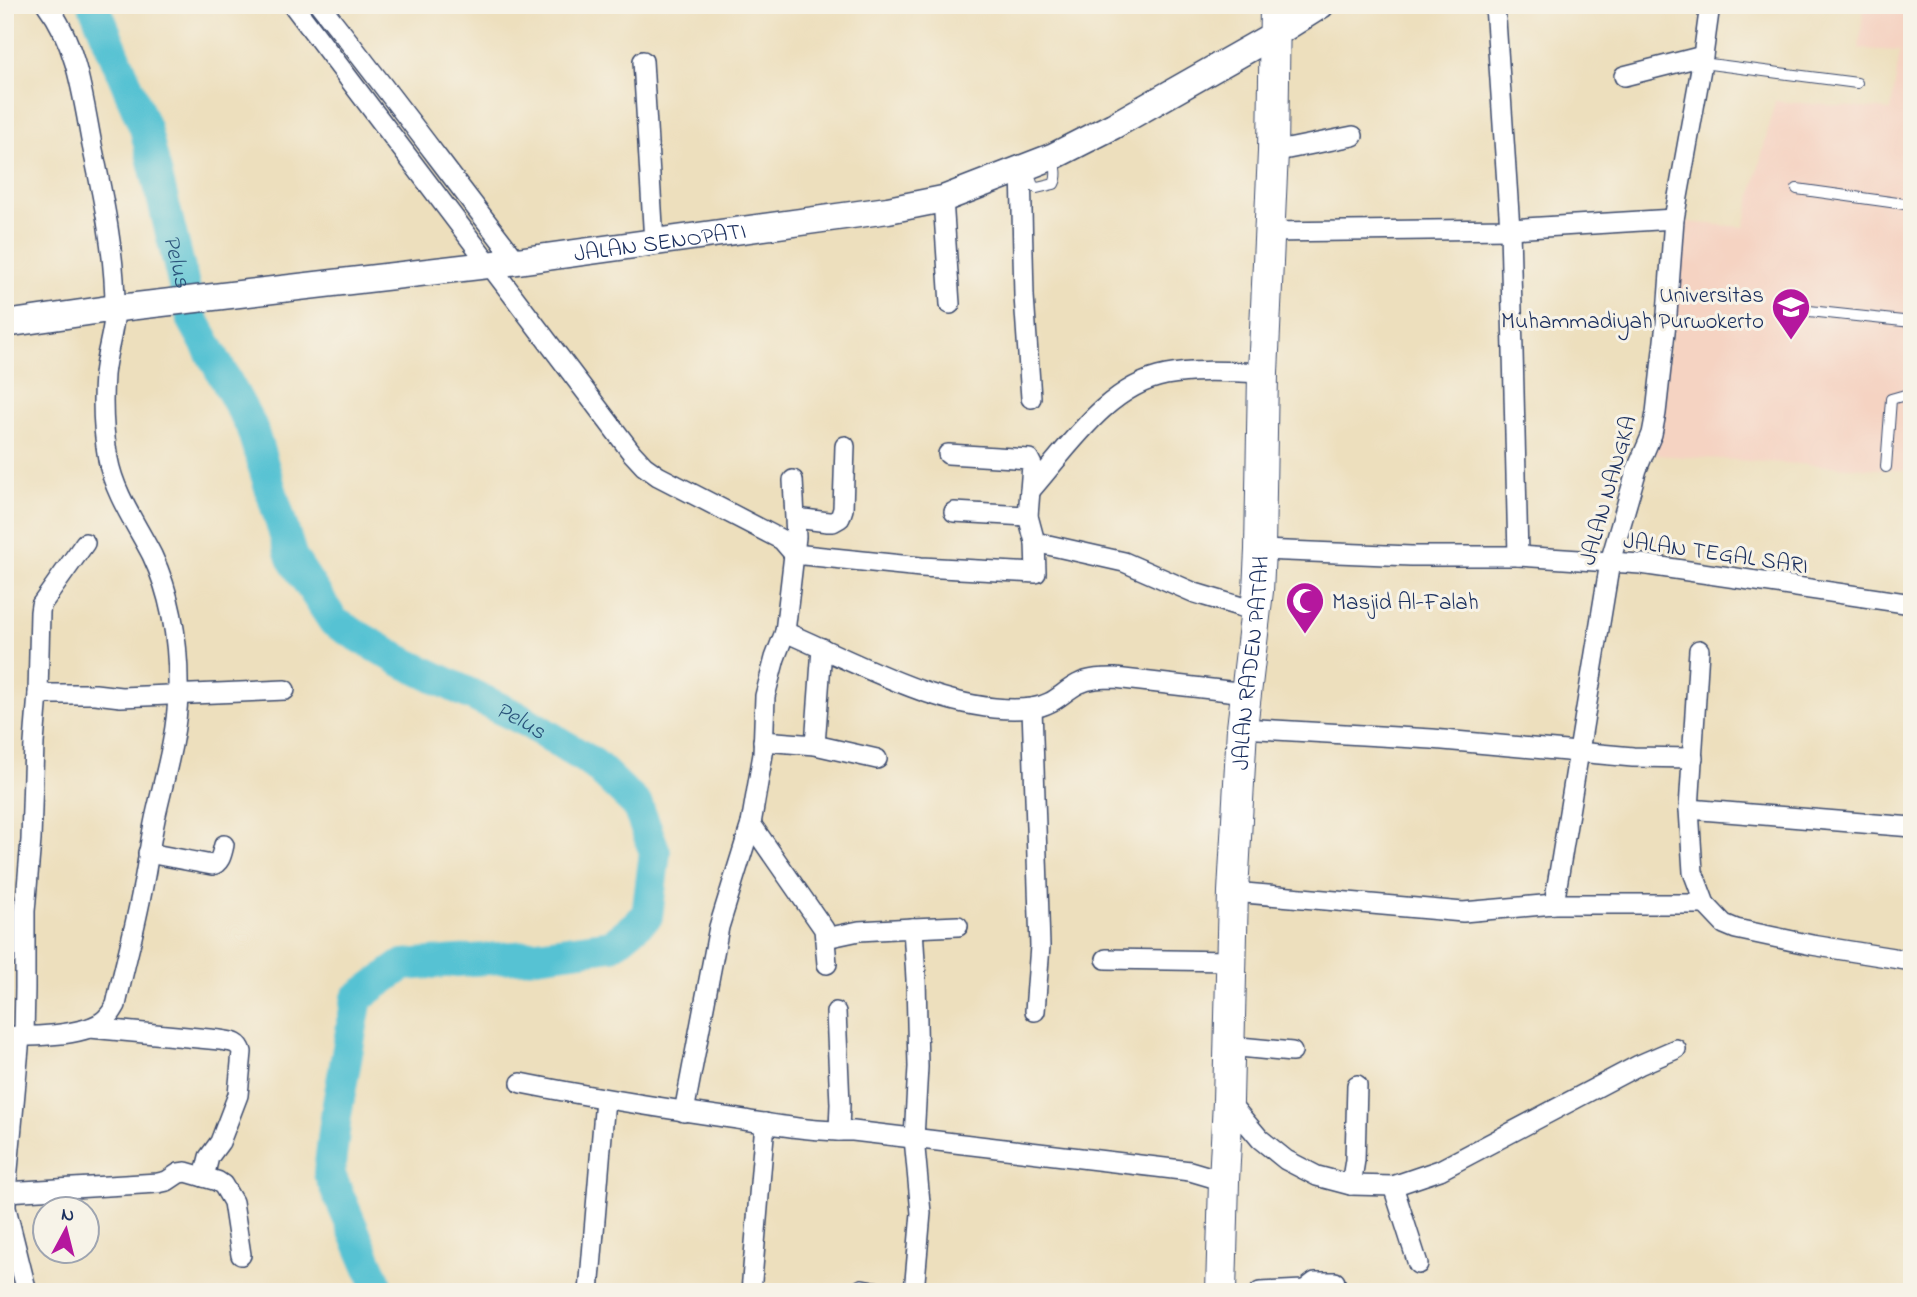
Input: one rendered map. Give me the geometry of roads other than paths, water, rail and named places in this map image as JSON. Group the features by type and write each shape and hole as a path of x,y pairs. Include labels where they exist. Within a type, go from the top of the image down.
{"main road":[{"name":"JALAN SENOPATI","path":"5,324 501,263 888,210 943,199 1054,156 1113,126 1275,20 1321,5"},
{"name":"JALAN RADEN PATAH","path":"1221,1292 1228,1101 1242,1047 1230,961 1254,729 1246,693 1260,550 1275,20"}],"street":[{"path":"16,1036 74,1032 90,1028 102,1022 116,1005 143,891 148,853 176,720 178,696 177,653 165,588 153,557 122,499 109,463 104,433 104,374 98,311 111,254 108,230 80,84 64,35 47,5"},
{"path":"293,5 471,239 501,263"},
{"path":"320,5 374,72 501,263 632,453 644,466 658,476 782,540 840,518 845,446"},
{"path":"1495,5 1510,229 1518,556"},
{"name":"JALAN NANGKA","path":"1554,905 1609,562 1637,469 1652,434 1667,314 1674,219 1703,60 1710,5"},
{"path":"1624,76 1703,60"},
{"path":"643,61 654,242"},
{"path":"1273,152 1353,136"},
{"path":"1024,167 1024,296 1031,398"},
{"path":"943,199 950,304"},
{"path":"1268,233 1510,229 1674,219"},
{"path":"1030,491 1091,420 1109,402 1131,388 1152,379 1185,373 1263,373"},
{"path":"796,533 921,567 1036,573 1035,542 1028,516 1032,466 1028,460 948,454"},
{"path":"684,1112 719,927 751,824 763,754 765,696 785,632 796,533 793,480"},
{"path":"954,512 1028,516"},
{"path":"1035,542 1124,562 1195,593 1255,611"},
{"path":"27,1292 6,1208 6,1192 16,1036 26,988 25,911 31,840 39,623 41,605 85,543"},
{"name":"JALAN TEGAL SARI","path":"1260,550 1411,556 1518,556 1609,562 1654,566 1912,604"},
{"path":"785,632 893,679 945,698 980,707 1032,708 1053,702 1079,684 1094,679 1115,678 1246,693"},
{"path":"815,745 822,648"},
{"path":"1699,650 1689,809 1693,872 1705,904 1724,924 1736,929 1812,946 1912,961"},
{"path":"38,694 121,697 285,690"},
{"path":"1032,708 1040,946 1035,1011"},
{"path":"1254,729 1432,739 1633,757 1693,758"},
{"path":"763,741 815,745 877,759"},
{"path":"1689,809 1912,827"},
{"path":"751,824 824,929 827,964"},
{"path":"148,853 215,864 224,845"},
{"path":"1239,892 1462,912 1554,905 1705,904"},
{"path":"826,938 859,931 958,926"},
{"path":"913,928 918,1067 914,1138 921,1213 914,1292"},
{"path":"1106,959 1230,961"},
{"path":"836,1012 841,1104 839,1131"},
{"path":"90,1028 219,1040 240,1046 243,1052 238,1095 220,1142 209,1157 204,1177"},
{"path":"1242,1047 1292,1052"},
{"path":"1228,1101 1260,1139 1286,1160 1317,1176 1353,1174 1393,1186 1440,1170 1639,1065 1676,1049"},
{"path":"521,1083 684,1112 1190,1171 1224,1181"},
{"path":"1353,1174 1357,1085"},
{"path":"589,1292 605,1099"},
{"path":"751,1292 765,1123"},
{"path":"6,1192 158,1183 186,1172 223,1185 233,1202 241,1255"},
{"path":"1393,1186 1418,1264"},
{"path":"1260,1292 1303,1290 1315,1282 1335,1282"}],"lane":[{"path":"1703,60 1857,83"},
{"path":"1797,189 1912,205"},
{"path":"1800,310 1912,322"},
{"path":"1886,467 1891,399 1912,393"}],"waterway":[{"name":"Pelus","path":"94,5 145,128 192,318 251,426 292,558 334,622 401,661 522,719 594,764 637,805 655,852 647,916 612,945 529,956 403,965 357,998 336,1115 329,1173 380,1292"}],"place":[{"name":"Universitas Muhammadiyah Purwokerto","path":"1791,341"},
{"name":"Masjid Al-Falah","path":"1305,635"}]}
